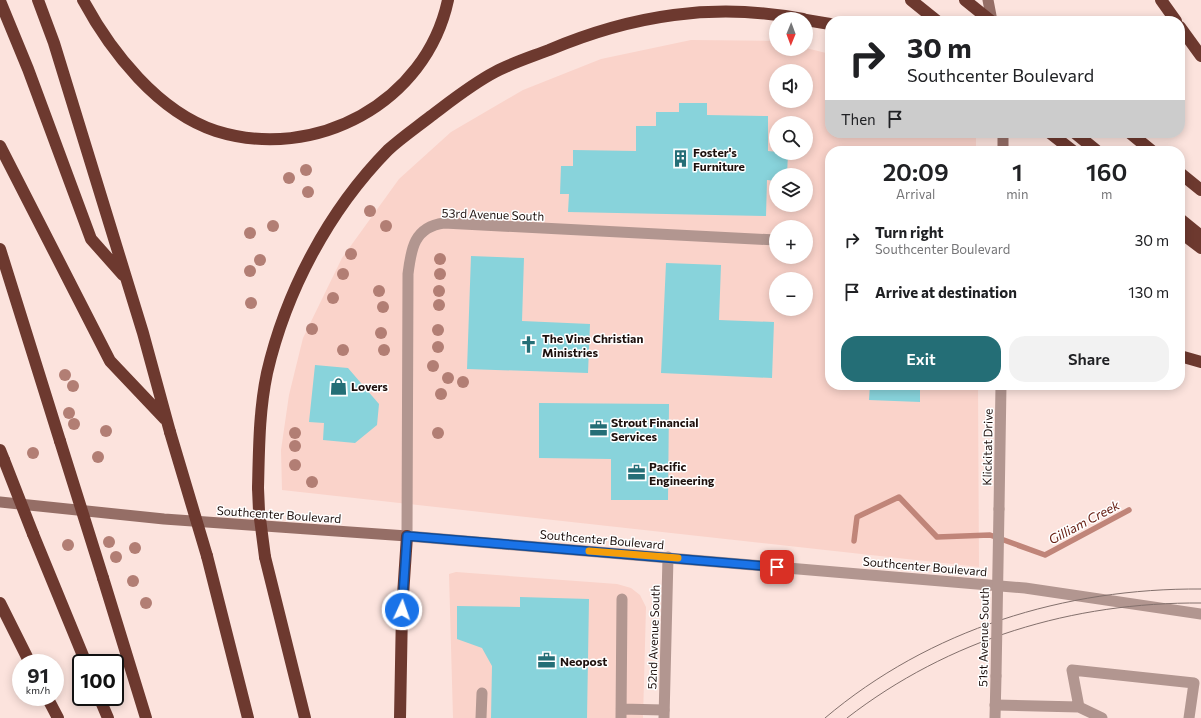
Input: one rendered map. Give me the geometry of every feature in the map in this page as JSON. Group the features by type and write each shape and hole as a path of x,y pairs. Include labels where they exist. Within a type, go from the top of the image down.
{"highway":[{"path":"0,0 28,69 91,239 126,279"},
{"path":"38,0 54,43 143,333 166,420 207,556 248,718"},
{"path":"83,0 117,54 140,80 168,104 195,121 216,130 247,138 289,139 334,129 369,112 398,90 424,59 445,17 448,0"},
{"path":"911,0 931,16"},
{"path":"965,0 986,16"},
{"path":"1161,0 1172,16"},
{"path":"305,718 265,557 258,511 259,422 267,373 278,332 291,299 320,241 340,210 348,198 389,149 448,102 494,72 572,40 644,18 706,10 769,13"},
{"path":"813,21 825,23"},
{"path":"1185,34 1201,56"},
{"path":"1056,138 1067,146"},
{"path":"1081,138 1091,146"},
{"path":"1136,138 1146,146"},
{"path":"0,146 110,361 166,420"},
{"path":"1185,177 1201,190"},
{"path":"1185,223 1201,236"},
{"path":"1185,236 1201,248"},
{"path":"0,249 146,718"},
{"path":"1185,357 1201,362"},
{"path":"2,455 82,654"},
{"path":"400,718 402,610 407,536"},
{"path":"0,603 26,654"},
{"path":"52,706 58,718"},
{"path":"103,706 108,718"}],"main road":[{"path":"988,0 991,16"},
{"name":"Southcenter Boulevard","path":"0,502 164,518 407,536"}],"street":[{"name":"53rd Avenue South","path":"407,536 408,274 410,254 416,238 424,231 430,227 444,223 769,240"},
{"name":"Klickitat Drive","path":"999,509 1001,390"},
{"name":"51st Avenue South","path":"994,718 999,509"},
{"name":"Southcenter Boulevard","path":"407,536 1025,588 1201,614"},
{"name":"52nd Avenue South","path":"664,714 668,558"},
{"path":"622,599 621,713 664,714"},
{"path":"1079,707 1072,670 1194,684 1189,718"},
{"path":"481,718 482,693"},
{"path":"995,705 1079,707 1102,718"}],"shaded area":[{"path":"691,40 769,41 769,56 813,56 813,50 825,53 825,138 976,138 976,146 825,146 825,390 978,390 979,567 282,490 281,450 289,395 303,338 342,258 399,179 451,132 523,90 601,59"},
{"path":"456,572 617,584 631,588 640,595 646,607 643,718 453,718 449,574"}],"building":[{"name":"Foster's Furniture","path":"679,103 707,103 707,115 768,116 769,160 788,160 787,168 769,168 769,180 767,180 766,216 568,212 569,194 560,194 561,166 573,166 573,150 636,151 636,126 656,126 656,112 679,112"},
{"path":"471,256 524,258 522,321 590,324 588,373 467,369"},
{"path":"666,263 721,265 719,320 774,322 772,378 661,373"},
{"name":"Lovers","path":"315,365 348,368 379,404 377,425 355,443 323,440 324,423 309,422"},
{"path":"870,390 920,390 920,402 869,400"},
{"path":"539,403 669,404 668,500 611,500 611,459 539,458"},
{"path":"520,597 589,599 587,718 491,718 492,666 482,648 457,639 457,606 520,607"}],"waterway":[{"name":"Gilliam Creek","path":"854,541 857,517 899,497 937,537 990,535 1045,555 1129,510"}],"tram line":[{"path":"825,718 866,687 909,660 954,638 1001,620 1050,606 1100,596 1150,591 1201,589"},
{"path":"847,718 886,690 927,667 970,647 1014,630 1060,618 1106,609 1153,604 1201,603"}],"slow traffic":[{"path":"589,551 678,558"}],"place":[{"name":"Foster's Furniture","path":"680,159"},
{"name":"The Vine Christian Ministries","path":"529,345"},
{"name":"Lovers","path":"338,386"},
{"name":"Strout Financial Services","path":"598,429"},
{"name":"Pacific Engineering","path":"636,473"},
{"name":"Neopost","path":"547,661"}],"route":[{"path":"402,610 407,536 777,567"}]}
